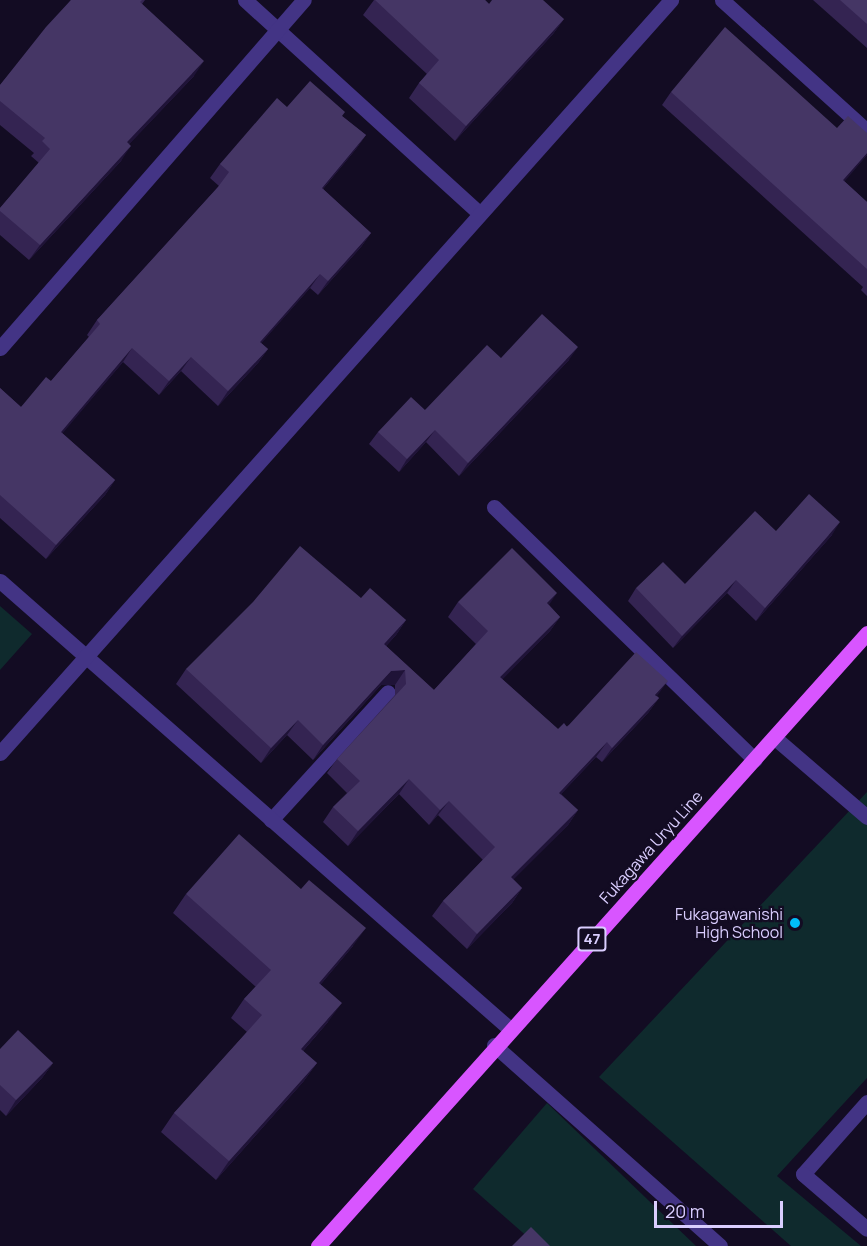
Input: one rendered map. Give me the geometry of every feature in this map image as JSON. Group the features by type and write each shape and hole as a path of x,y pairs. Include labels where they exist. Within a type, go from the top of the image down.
{"main road":[{"name":"Fukagawa Uryu Line","path":"318,1246 494,1045 775,738 867,633"}],"street":[{"path":"245,0 478,212"},
{"path":"0,348 304,0"},
{"path":"0,753 478,212 670,0"},
{"path":"722,0 867,131"},
{"path":"494,507 755,760"},
{"path":"0,581 510,1029"},
{"path":"271,820 388,692"},
{"path":"775,738 867,817"},
{"path":"494,1045 720,1246"},
{"path":"867,1102 803,1174 867,1229"}],"green space":[{"path":"0,606 32,634 0,670"},
{"name":"Fukagawanishi High School","path":"867,792 867,1078 777,1176 861,1246 791,1246 599,1077"},
{"path":"547,1103 696,1246 538,1246 473,1189"}],"building":[{"path":"71,0 142,0 140,2 204,61 127,142 131,146 40,245 0,211 0,208 50,149 42,141 45,138 0,101 0,85 46,27"},
{"path":"375,0 485,0 489,4 492,0 543,0 564,19 466,126 419,83 439,60"},
{"path":"840,0 867,0 867,24"},
{"path":"725,27 837,128 848,116 867,133 867,153 843,180 867,202 867,269 671,92"},
{"path":"310,81 345,112 342,116 366,135 322,188 371,233 328,281 320,274 260,342 268,349 228,391 191,357 169,381 132,348 61,432 115,480 56,545 0,495 0,388 21,407 46,377 51,381 100,324 97,320 218,187 229,172 220,164 277,98 287,107"},
{"path":"542,314 578,347 468,463 435,430 407,459 378,432 411,397 425,410 487,345 501,358"},
{"path":"809,494 840,522 765,608 736,580 682,636 636,588 663,562 685,584 755,511 776,531"},
{"path":"300,546 361,598 370,588 406,620 384,644 434,690 488,631 458,602 512,548 557,593 547,603 560,617 500,677 558,729 564,723 567,727 636,652 668,681 655,695 659,698 612,748 607,742 559,793 578,810 511,877 522,888 477,934 443,901 495,847 449,801 440,810 409,779 358,831 333,807 360,781 337,759 406,684 405,670 391,671 323,745 298,720 271,748 186,669 253,602"},
{"path":"239,834 301,889 309,880 366,928 319,983 342,1003 301,1049 317,1063 229,1161 174,1113 262,1015 244,999 271,970 186,894"},
{"path":"18,1030 53,1063 16,1100 0,1085 0,1049"},
{"path":"531,1227 550,1246 512,1246"}],"place":[{"name":"Fukagawanishi High School","path":"795,923"}]}
